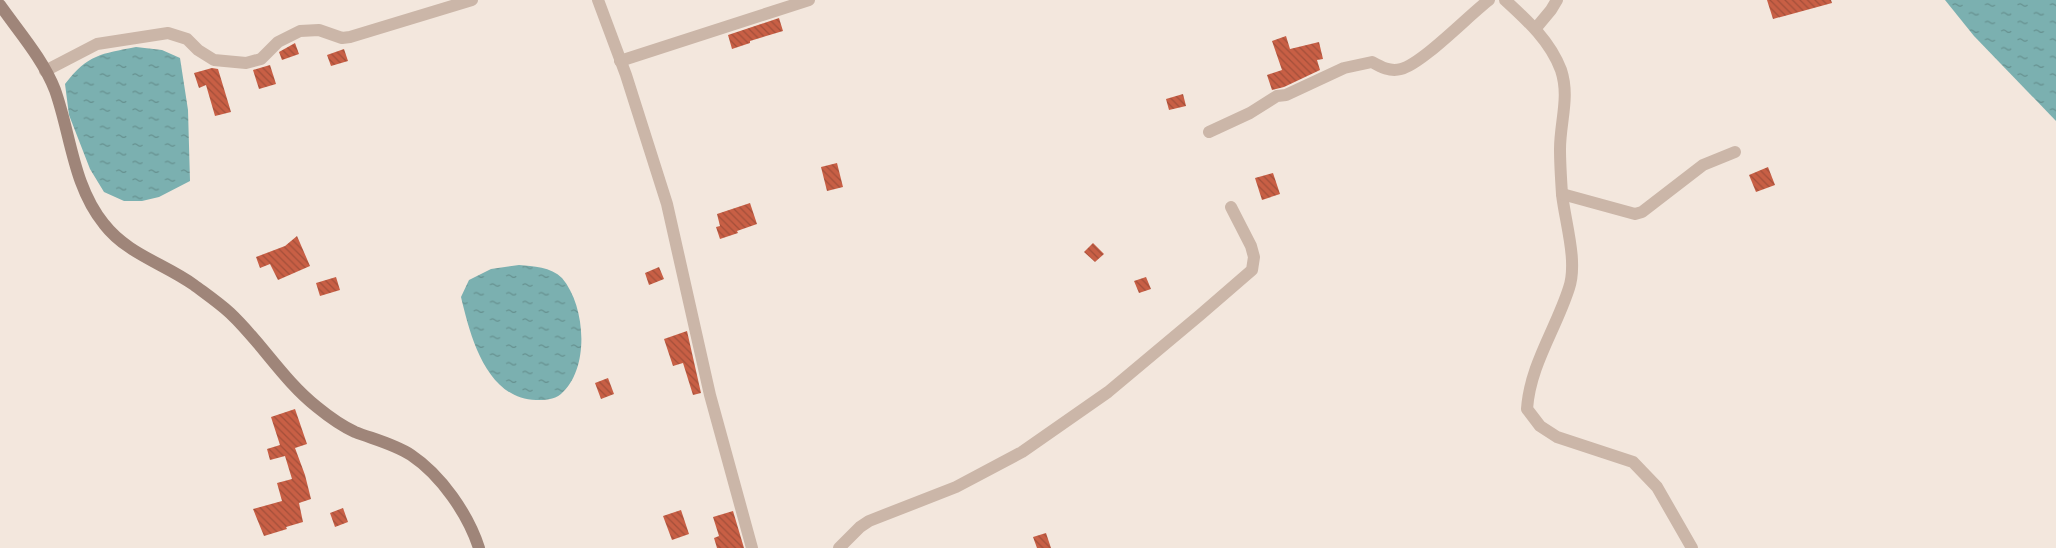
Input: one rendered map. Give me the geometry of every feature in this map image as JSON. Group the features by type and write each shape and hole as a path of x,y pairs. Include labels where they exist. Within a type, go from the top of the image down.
{"street":[{"path":"45,70 97,44 168,33 187,39 198,50 214,60 246,63 261,59 278,42 300,31 319,30 342,38 350,37 472,0"},
{"path":"598,0 667,204 710,395 752,548"},
{"path":"606,24 608,0"},
{"path":"620,61 809,0"},
{"path":"1209,132 1250,113 1277,96 1286,95 1344,68 1372,62 1385,70 1402,69 1425,54 1489,0"},
{"path":"1505,0 1536,28 1553,52 1561,70 1566,89 1560,147 1562,194 1572,267 1570,286 1529,388 1527,409 1540,426 1557,437 1633,462 1657,487 1692,548"},
{"path":"1536,28 1551,10 1556,0"},
{"path":"0,5 45,70 55,90 77,173 90,201 104,224 126,246 192,284 230,312 278,370 317,407 353,431 403,451 418,461 439,482 465,514 479,548"},
{"path":"1562,194 1635,214 1642,212 1703,164 1735,152"},
{"path":"839,548 860,527 869,521 956,487 1022,452 1108,392 1252,270 1254,257 1251,246 1231,207"}],"water":[{"path":"1945,0 2056,0 2056,121 1974,36"},
{"path":"136,47 162,50 180,58 188,110 190,181 159,197 142,201 124,201 104,192 90,169 69,115 65,84 88,61 104,54"},
{"path":"519,265 542,268 558,274 570,290 580,320 580,354 577,369 570,383 561,394 552,399 536,400 519,397 504,389 493,377 483,362 469,329 461,297 469,280 491,269"}],"building":[{"path":"1767,0 1831,0 1832,3 1773,19"},
{"path":"779,18 783,31 750,41 750,43 732,49 728,35"},
{"path":"1286,36 1290,49 1319,42 1323,59 1317,60 1320,70 1284,87 1272,90 1267,75 1282,70 1272,41"},
{"path":"295,43 299,54 282,60 279,52"},
{"path":"344,49 348,61 331,66 327,55"},
{"path":"270,65 276,84 259,89 253,70"},
{"path":"212,68 218,69 231,112 215,116 206,85 199,88 194,73"},
{"path":"1183,94 1186,106 1169,110 1166,99"},
{"path":"837,163 843,187 827,191 821,167"},
{"path":"1768,167 1775,185 1756,192 1749,175"},
{"path":"1273,173 1280,194 1262,200 1255,178"},
{"path":"750,203 757,224 720,239 716,227 720,226 717,214"},
{"path":"297,236 310,266 278,280 270,264 260,268 256,257 285,246"},
{"path":"1093,243 1104,254 1095,262 1084,252"},
{"path":"659,267 664,279 649,285 645,273"},
{"path":"336,277 340,290 320,296 316,283"},
{"path":"1146,277 1151,289 1139,293 1134,281"},
{"path":"687,331 701,393 693,395 683,363 673,366 664,339"},
{"path":"608,378 614,394 601,399 595,383"},
{"path":"295,409 307,444 295,448 311,499 299,503 303,522 264,536 253,509 282,501 277,483 292,479 285,456 270,460 267,449 280,445 271,417"},
{"path":"343,508 348,522 335,527 330,513"},
{"path":"681,510 689,534 672,540 663,516"},
{"path":"733,511 744,548 717,548 714,538 719,536 713,517"},
{"path":"1046,533 1051,548 1037,548 1033,537"}]}
